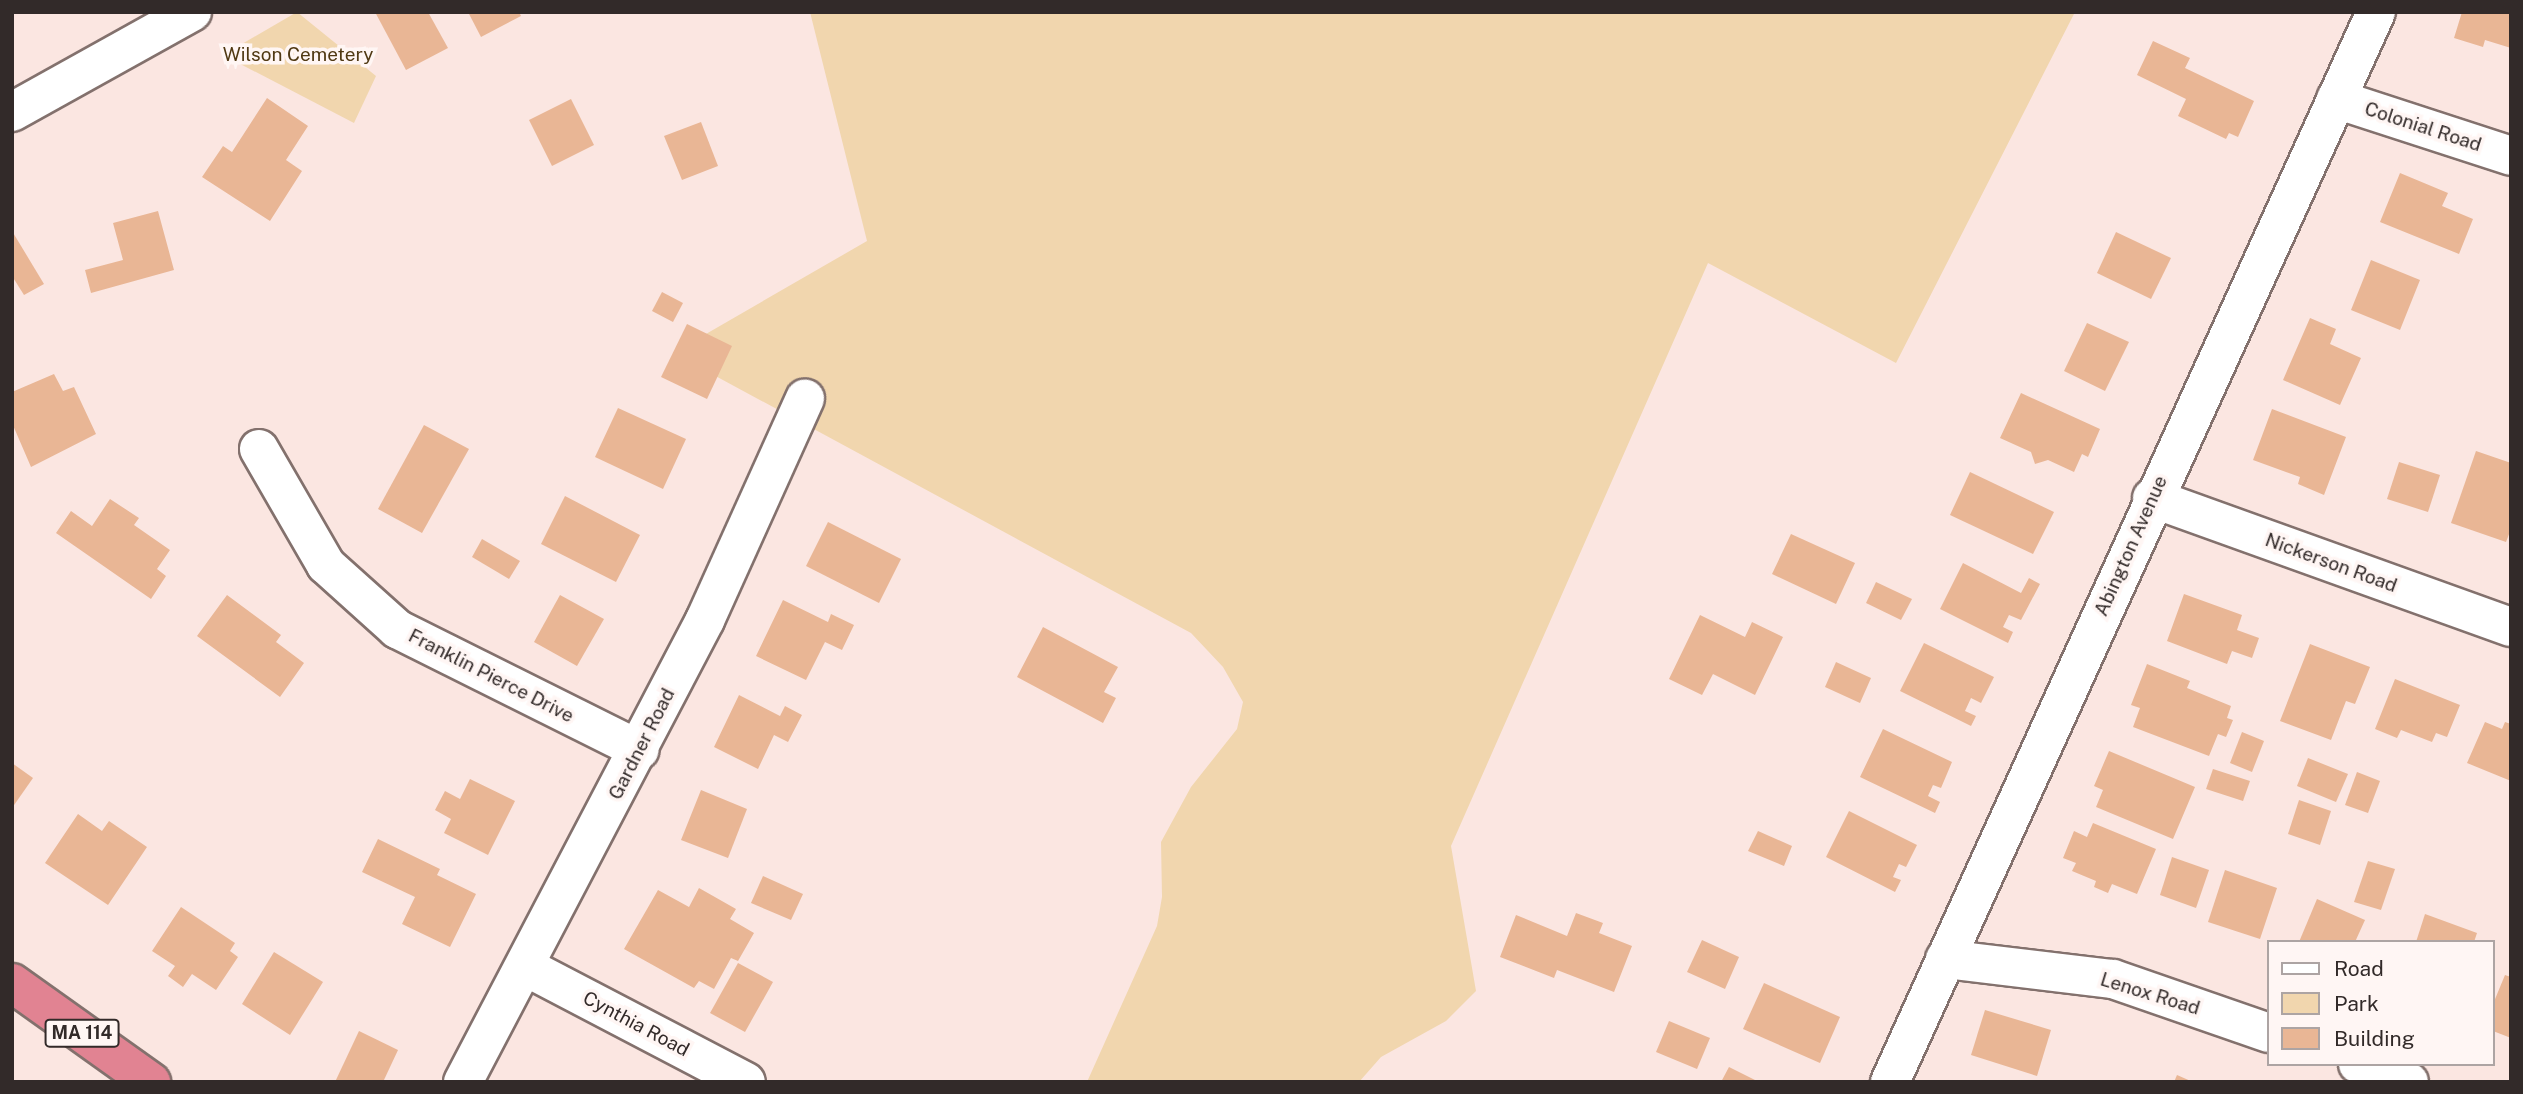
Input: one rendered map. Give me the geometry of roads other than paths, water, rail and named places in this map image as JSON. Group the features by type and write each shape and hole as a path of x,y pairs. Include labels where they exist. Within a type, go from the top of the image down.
{"highway":[{"name":"MA 114","path":"12,983 151,1082"}],"street":[{"path":"12,112 192,12"},
{"name":"Abington Avenue","path":"1890,1082 2152,498 2376,12"},
{"name":"Colonial Road","path":"2336,99 2511,156"},
{"name":"Gardner Road","path":"463,1082 640,750 705,620 806,399"},
{"name":"Franklin Pierce Drive","path":"259,449 326,565 397,629 640,750"},
{"name":"Nickerson Road","path":"2152,498 2511,627"},
{"name":"Lenox Road","path":"1945,959 2113,979 2268,1033"},
{"name":"Cynthia Road","path":"526,967 746,1082"},
{"path":"2364,1066 2409,1082"}],"park label":[{"name":"Wilson Cemetery","path":"298,55"}]}
